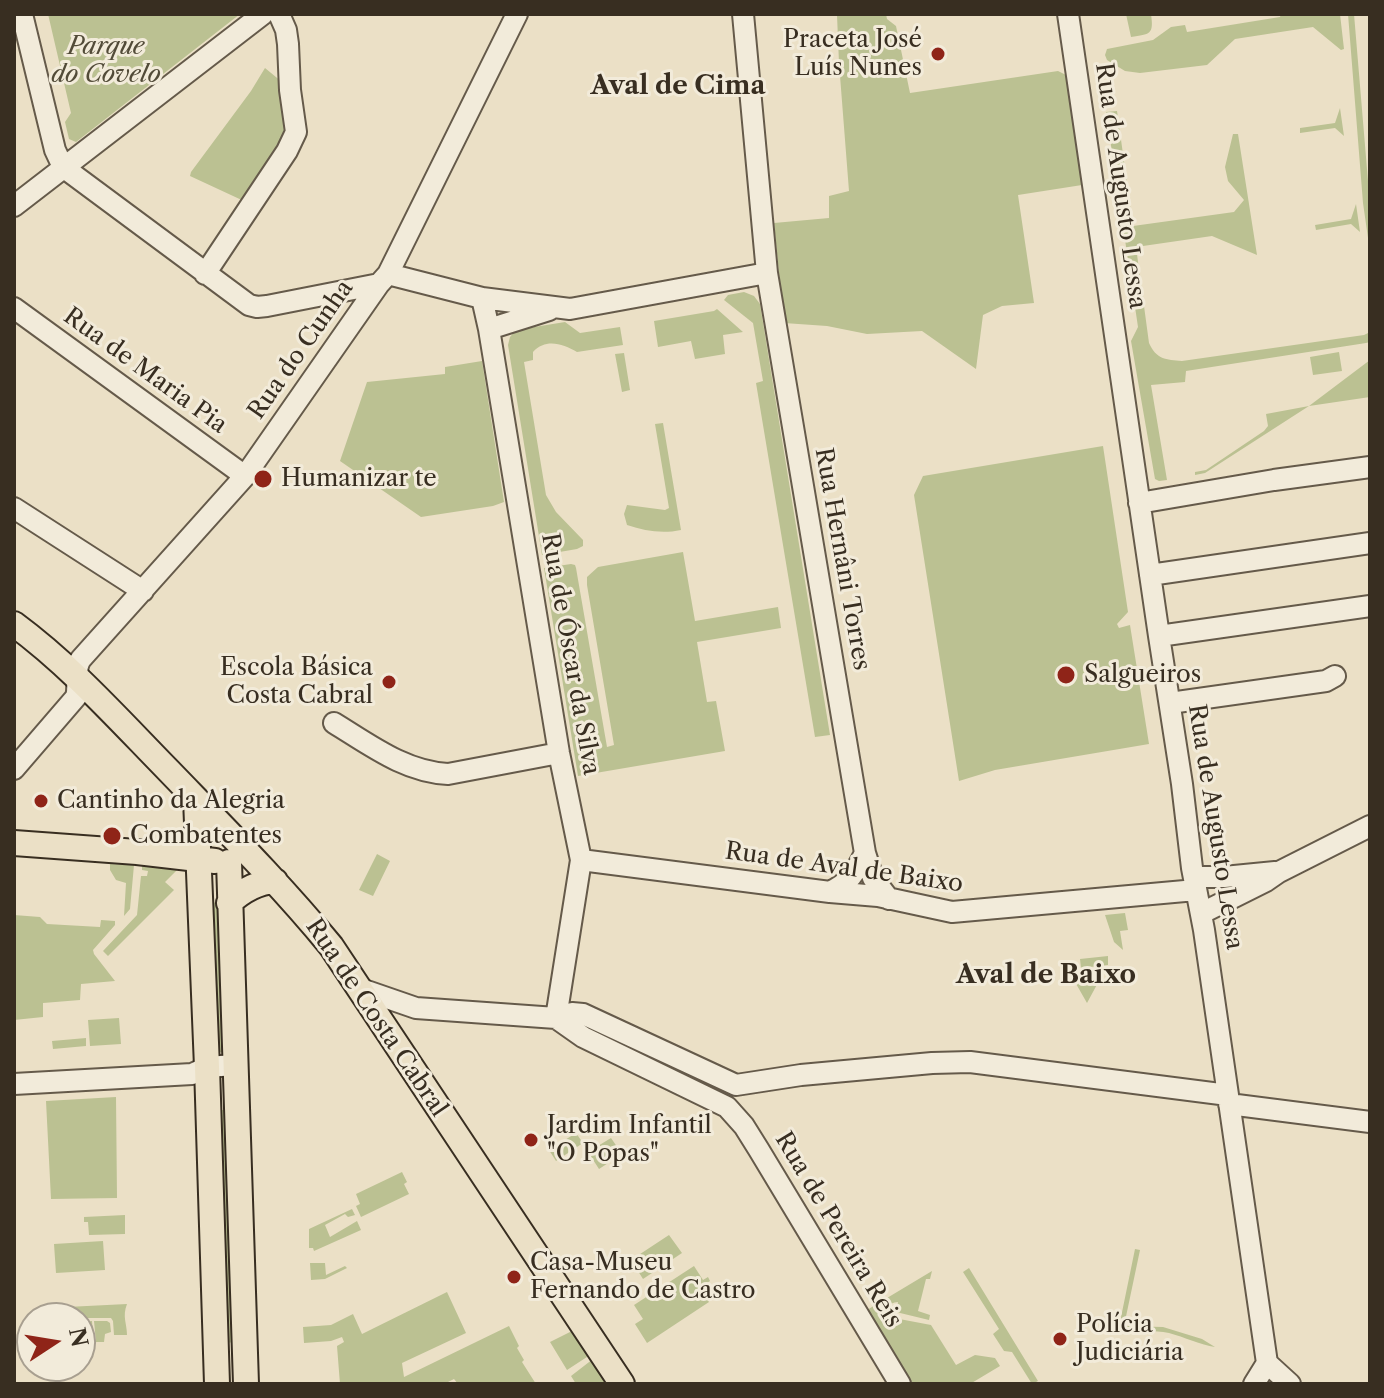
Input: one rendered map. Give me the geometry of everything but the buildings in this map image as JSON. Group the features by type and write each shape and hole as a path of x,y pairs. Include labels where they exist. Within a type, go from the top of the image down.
{"main road":[{"name":"Rua de Costa Cabral","path":"14,624 78,678 296,903 331,946 622,1384"},
{"path":"196,799 217,1384"},
{"path":"14,843 229,862 270,876"},
{"path":"229,862 246,1384"},
{"path":"229,903 270,876"}],"street":[{"path":"14,206 263,14"},
{"path":"205,274 287,151 296,132 286,30 279,14"},
{"name":"Rua do Cunha","path":"14,769 76,697 76,669 81,659 245,476 383,279 517,14"},
{"name":"Rua Hernâni Torres","path":"743,14 767,273 865,853 873,878 889,899"},
{"name":"Rua de Augusto Lessa","path":"1068,14 1195,884 1202,913 1228,1100 1260,1378"},
{"path":"21,26 55,150 63,167 249,305 257,307 383,279 482,298 570,309 767,273"},
{"name":"Rua de Óscar da Silva","path":"482,298 559,753 581,860 556,1018"},
{"name":"Rua de Maria Pia","path":"14,308 245,476"},
{"path":"489,329 557,308"},
{"path":"1139,503 1370,467"},
{"path":"1313,487 1370,479"},
{"path":"14,508 143,591"},
{"path":"1150,575 1311,548 1370,543"},
{"path":"1159,636 1370,606"},
{"path":"1170,703 1326,681 1335,676"},
{"path":"334,723 381,753 433,774 448,774 559,753"},
{"path":"1202,913 1370,826"},
{"path":"830,892 852,877 865,853"},
{"name":"Rua de Aval de Baixo","path":"581,860 889,899 952,912 1279,872"},
{"path":"361,989 416,1008 556,1018 572,1013 594,1017 736,1085 801,1075 970,1062 1370,1122"},
{"path":"385,1027 389,1017 416,1008"},
{"path":"556,1018 583,1037 727,1107 736,1085"},
{"path":"14,1084 192,1074 207,1067 235,1065"},
{"name":"Rua de Pereira Reis","path":"727,1107 759,1150 900,1384"},
{"path":"216,1352 245,1351"},
{"path":"1260,1378 1290,1384"}],"green space":[{"name":"Parque do Covelo","path":"48,14 240,14 76,142 69,139 65,122 71,113"},
{"path":"886,14 887,19 896,26 910,93 1058,71 1066,75 1082,185 1018,195 1034,303 1002,306 983,315 976,369 922,331 867,334 827,326 784,323 774,223 829,218 829,196 849,191 837,15"},
{"path":"1126,14 1151,14 1151,30 1131,37"},
{"path":"1281,14 1340,14 1344,49 1341,50 1313,27 1235,39 1207,65 1140,73 1125,71 1107,60 1105,55 1107,49 1153,40 1171,27 1185,25 1187,32 1280,17"},
{"path":"1348,14 1354,14 1370,205 1370,252 1363,203"},
{"path":"265,68 282,82 289,128 246,202 190,176"},
{"path":"1340,108 1344,136 1335,128 1300,133 1300,128 1335,123"},
{"path":"1117,111 1133,226 1234,212 1244,200 1228,181 1225,167 1233,134 1238,134 1257,255 1212,236 1136,247 1149,343 1158,355 1182,361 1370,332 1370,342 1366,343 1186,371 1185,382 1151,385 1167,480 1159,481 1155,479 1131,341 1138,327 1106,112"},
{"path":"1356,204 1360,232 1351,224 1316,230 1315,225 1351,219"},
{"path":"744,292 754,296 760,304 830,735 815,737 756,383 763,381 753,323 724,300 728,295"},
{"path":"717,309 743,332 723,335 725,354 695,359 691,341 658,347 654,321"},
{"path":"565,322 580,333 620,327 623,345 577,352 560,345 543,345 533,352 533,360 524,362 546,495 556,512 583,540 583,546 577,549 542,555 508,345 516,330"},
{"path":"1339,352 1342,371 1313,375 1310,357"},
{"path":"624,353 630,390 622,392 615,354"},
{"path":"1370,360 1370,397 1309,406"},
{"path":"482,361 504,502 421,517 340,461 367,382 445,374 445,367"},
{"path":"1309,406 1205,473 1195,475 1195,472 1206,470 1264,431 1268,426 1266,414"},
{"path":"663,423 681,530 667,532 627,525 624,514 627,505 669,508 655,424"},
{"path":"1103,446 1128,612 1117,624 1119,628 1130,625 1149,744 995,770 959,781 914,495 923,476"},
{"path":"683,552 695,621 778,607 781,628 697,642 707,702 716,701 725,751 578,776 544,568 575,565 607,747 614,745 587,577 598,567"},
{"path":"377,854 390,861 373,896 359,890"},
{"path":"110,864 134,865 130,909 124,916 126,883 116,880"},
{"path":"142,865 177,870 165,882 174,890 108,956 103,951 137,915 141,876 147,876 148,871 142,870"},
{"path":"224,902 229,1052 214,1052 208,903"},
{"path":"1125,913 1128,930 1120,931 1123,950 1114,942 1105,915"},
{"path":"14,915 40,917 47,924 100,927 101,920 115,921 115,925 93,950 115,981 81,984 80,1000 43,1003 43,1017 14,1020"},
{"path":"1108,956 1108,965 1081,968 1080,959"},
{"path":"1100,979 1087,1003 1075,982"},
{"path":"119,1018 121,1044 90,1046 88,1020"},
{"path":"86,1038 86,1046 53,1049 52,1041"},
{"path":"116,1097 117,1198 51,1199 46,1101"},
{"path":"215,1110 232,1110 239,1342 222,1343"},
{"path":"576,1133 583,1143 556,1161 549,1150"},
{"path":"611,1138 622,1154 599,1169 588,1152"},
{"path":"402,1172 409,1194 361,1217 356,1206 360,1204 356,1194"},
{"path":"352,1209 355,1215 348,1217 345,1214 325,1225 330,1237 357,1221 361,1230 314,1251 309,1248 309,1229"},
{"path":"125,1215 125,1234 89,1235 88,1222 84,1222 84,1217"},
{"path":"669,1235 682,1253 643,1279 631,1260"},
{"path":"103,1241 105,1270 56,1273 54,1244"},
{"path":"1135,1249 1140,1250 1124,1326 1163,1327 1202,1339 1215,1347 1169,1333 1122,1329 1120,1322"},
{"path":"310,1263 325,1263 326,1275 345,1266 347,1268 325,1279 311,1280"},
{"path":"694,1266 703,1280 708,1277 710,1281 699,1288 709,1302 647,1343 635,1324 643,1319 634,1305"},
{"path":"969,1268 1038,1381 1032,1384 1012,1352 1004,1351 993,1334 999,1329 963,1272"},
{"path":"932,1271 930,1279 926,1279 918,1311 930,1315 929,1320 896,1312 898,1302 888,1306 884,1317 890,1327 894,1318 931,1325 956,1365 975,1355 995,1358 1000,1366 970,1384 913,1384 867,1310"},
{"path":"447,1292 466,1333 402,1363 404,1377 509,1326 519,1346 522,1362 536,1384 458,1384 454,1379 444,1384 340,1384 337,1346 344,1342 342,1337 304,1343 303,1327 331,1325 353,1314 362,1334"},
{"path":"127,1304 127,1335 114,1335 111,1318 96,1318 96,1306"},
{"path":"96,1321 110,1323 111,1332 105,1334 104,1342 96,1342"},
{"path":"574,1330 590,1355 567,1370 550,1342"},
{"path":"593,1359 609,1384 576,1384 571,1376"}],"place":[{"name":"Praceta José Luís Nunes","path":"938,54"},
{"name":"Humanizar te","path":"263,479"},
{"name":"Salgueiros","path":"1066,675"},
{"name":"Escola Básica Costa Cabral","path":"389,682"},
{"name":"Cantinho da Alegria","path":"41,801"},
{"name":"Combatentes","path":"112,836"},
{"name":"Jardim Infantil \"O Popas\"","path":"531,1140"},
{"name":"Casa-Museu Fernando de Castro","path":"514,1277"},
{"name":"Polícia Judiciária","path":"1060,1339"}],"district":[{"name":"Aval de Cima","path":"678,86"},
{"name":"Aval de Baixo","path":"1046,975"}]}
